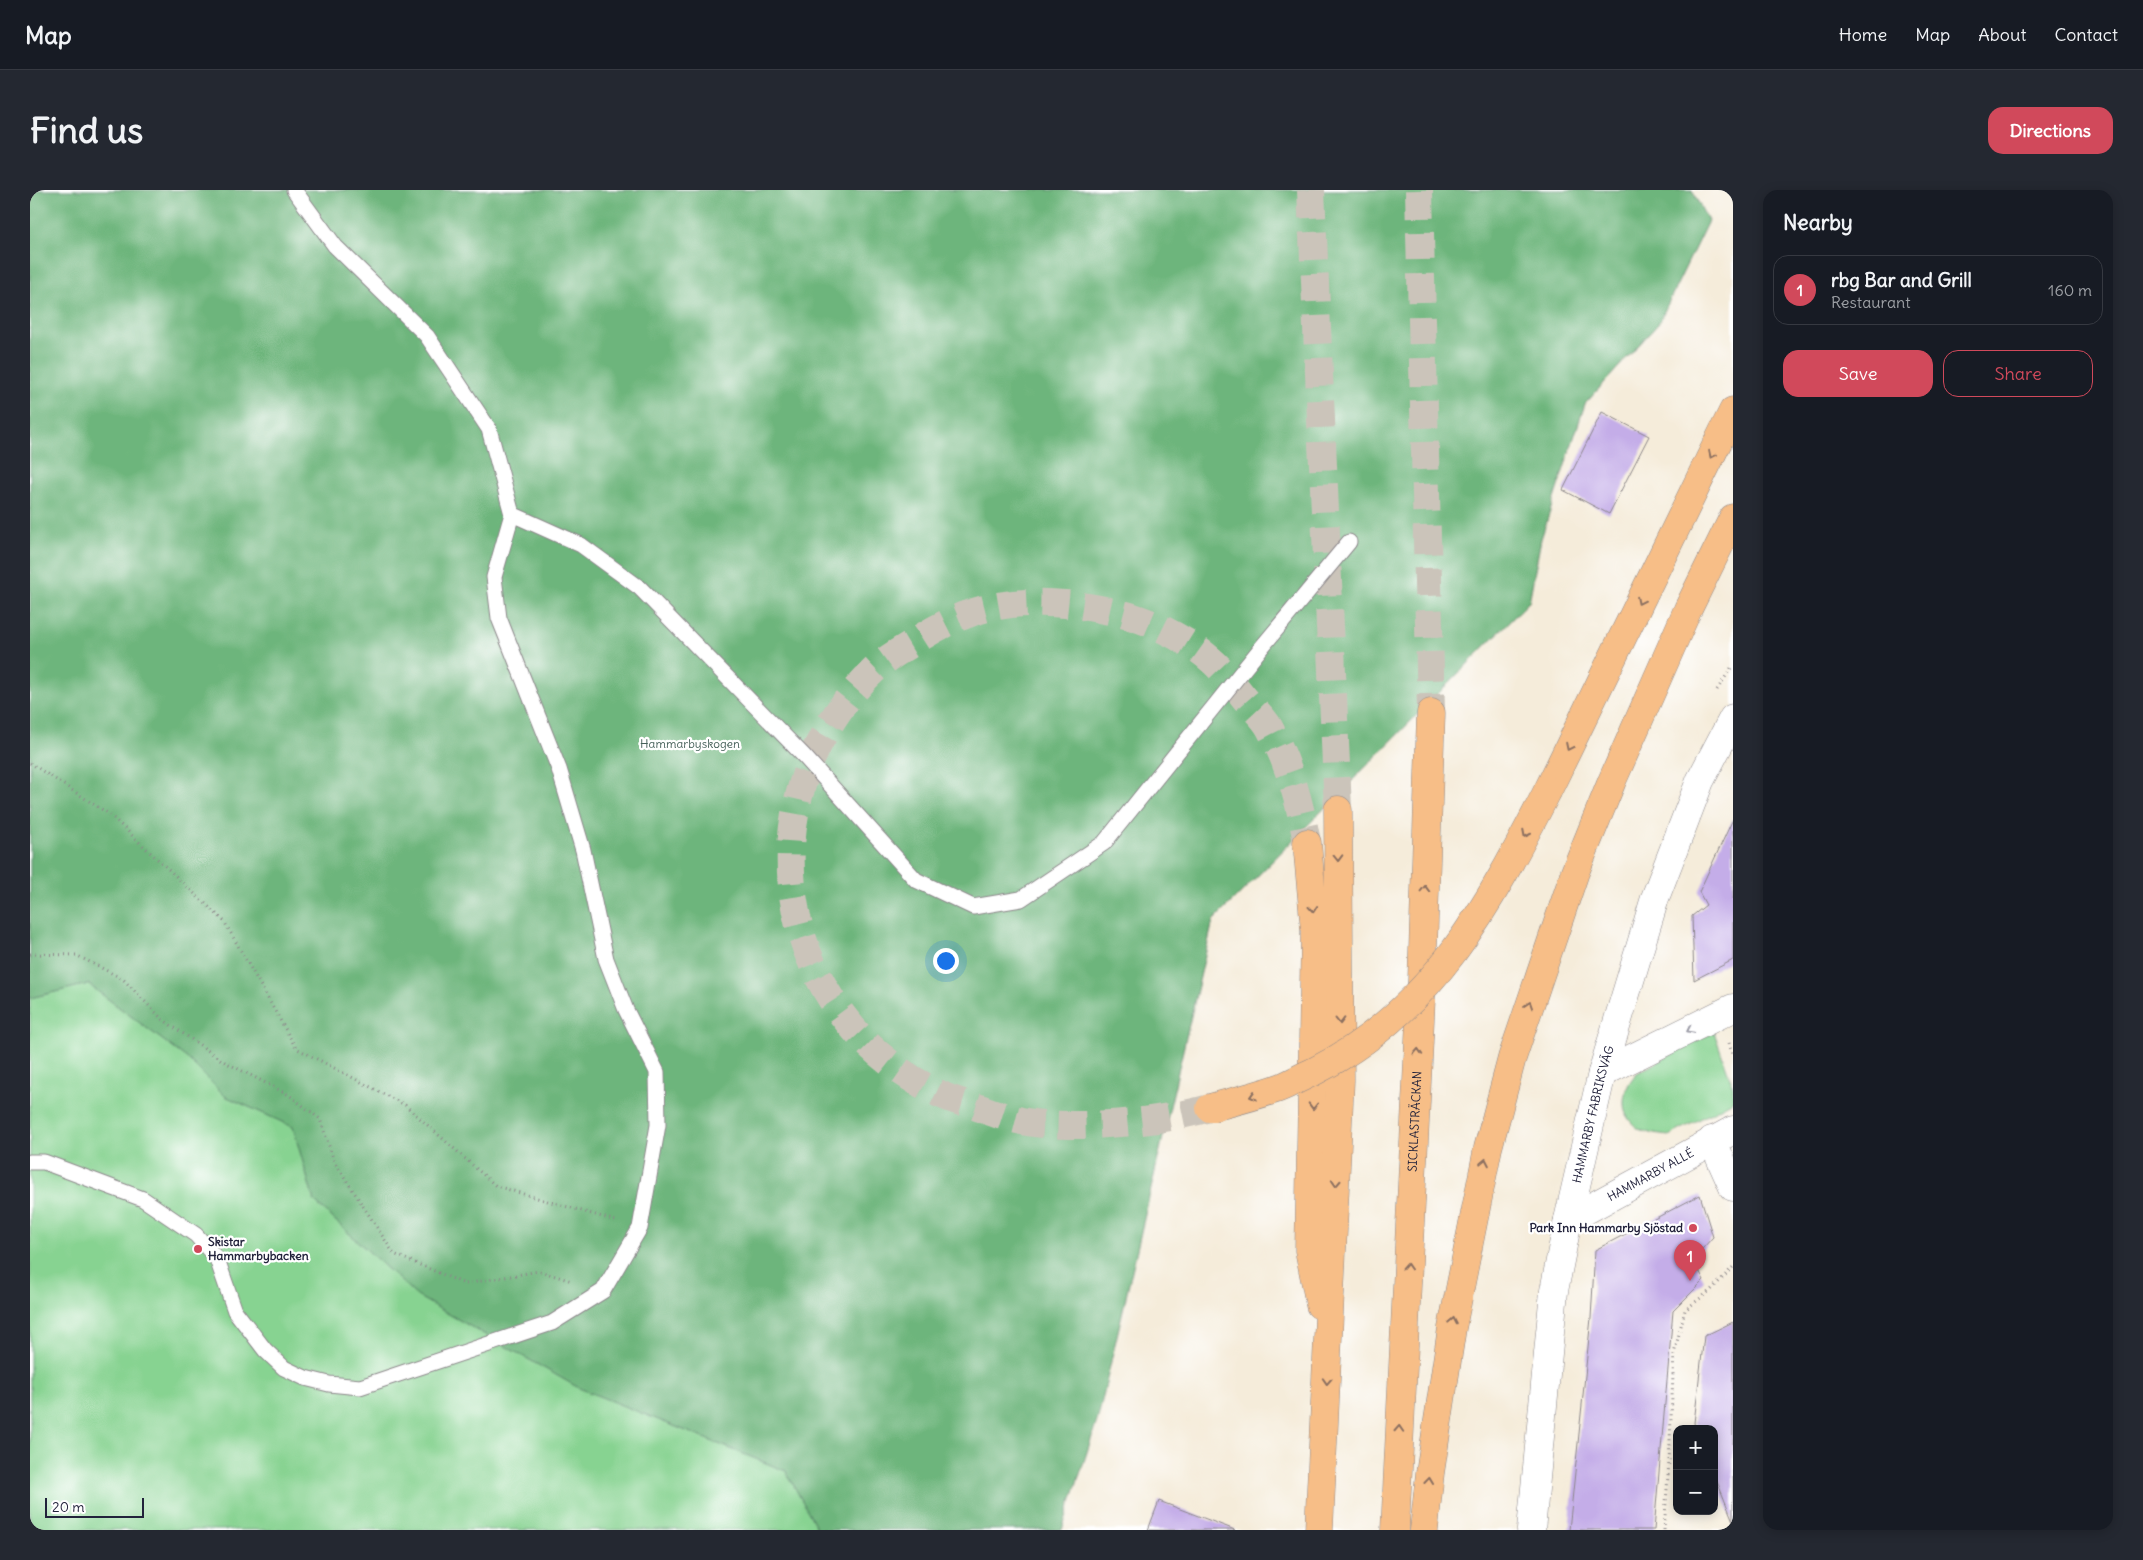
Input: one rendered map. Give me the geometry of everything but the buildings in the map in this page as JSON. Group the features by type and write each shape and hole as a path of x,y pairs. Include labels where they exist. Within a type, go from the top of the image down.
{"highway":[{"path":"1210,1108 1280,1088 1342,1057 1408,1003 1448,960 1482,914 1511,863 1733,411"},
{"path":"1424,1530 1430,1474 1452,1328 1488,1148 1512,1058 1575,872 1604,800 1688,609 1733,518"},
{"name":"SICKLASTRÄCKAN","path":"1395,1530 1422,979 1431,714"},
{"path":"1319,1530 1340,1080 1338,810"},
{"path":"1307,843 1315,931 1309,1250 1328,1353"}],"street":[{"name":"HAMMARBY FABRIKSVÄG","path":"1532,1530 1554,1291 1568,1220 1602,1073 1655,898 1700,781 1733,718"},
{"path":"1602,1073 1733,1008"},
{"path":"1723,1135 1733,1187"},
{"name":"HAMMARBY ALLÉ","path":"1568,1220 1723,1135"}],"lane":[{"path":"30,1162 44,1162 144,1199 196,1235 216,1259 235,1311 266,1350 284,1368 305,1378 329,1384 360,1387 552,1323 603,1291 640,1228 658,1125 657,1072 626,1010 606,959 583,850 559,769 499,618 494,577 512,514 489,429 428,336 335,246 294,190"},
{"path":"512,514 581,545 640,588 804,756 916,880 973,907 1021,899 1104,843 1254,656 1349,542"}],"path":[{"path":"30,762 109,814 224,922 296,1048 405,1105 496,1186 640,1228"},
{"path":"30,954 76,955 123,978 162,1019 223,1061 289,1095 320,1120 334,1161 394,1254 465,1284 539,1271 603,1291"},
{"path":"1664,1530 1674,1354 1685,1310 1711,1290 1733,1267"}],"green space":[{"name":"Hammarbyskogen","path":"30,190 1692,190 1708,221 1658,324 1585,404 1541,539 1529,602 1213,921 1098,1418 1062,1530 818,1530 786,1471 579,1388 417,1296 314,1201 293,1127 225,1096 188,1059 88,984 30,998"},
{"name":"Skistar Hammarbybacken","path":"88,984 188,1059 225,1096 293,1127 314,1201 417,1296 579,1388 786,1471 818,1530 30,1530 30,998"},
{"path":"1714,1032 1733,1087 1733,1101 1669,1136 1641,1130 1633,1124 1628,1118 1624,1103 1628,1087 1637,1073"}],"tunnel":[{"path":"1311,190 1338,810"},
{"path":"1419,190 1431,713"},
{"path":"1210,1108 1177,1116 1114,1124 1054,1125 1020,1121 946,1097 884,1058 839,1011 809,956 793,896 792,834 806,772 836,714 882,663 944,624 965,615 1006,605 1049,603 1092,608 1133,617 1152,624 1184,641 1216,664 1269,727 1293,784 1307,843"}],"place":[{"name":"Park Inn Hammarby Sjöstad","path":"1693,1228"},
{"name":"Skistar Hammarbybacken","path":"198,1249"},
{"name":"rbg Bar and Grill","path":"1690,1281"}]}
